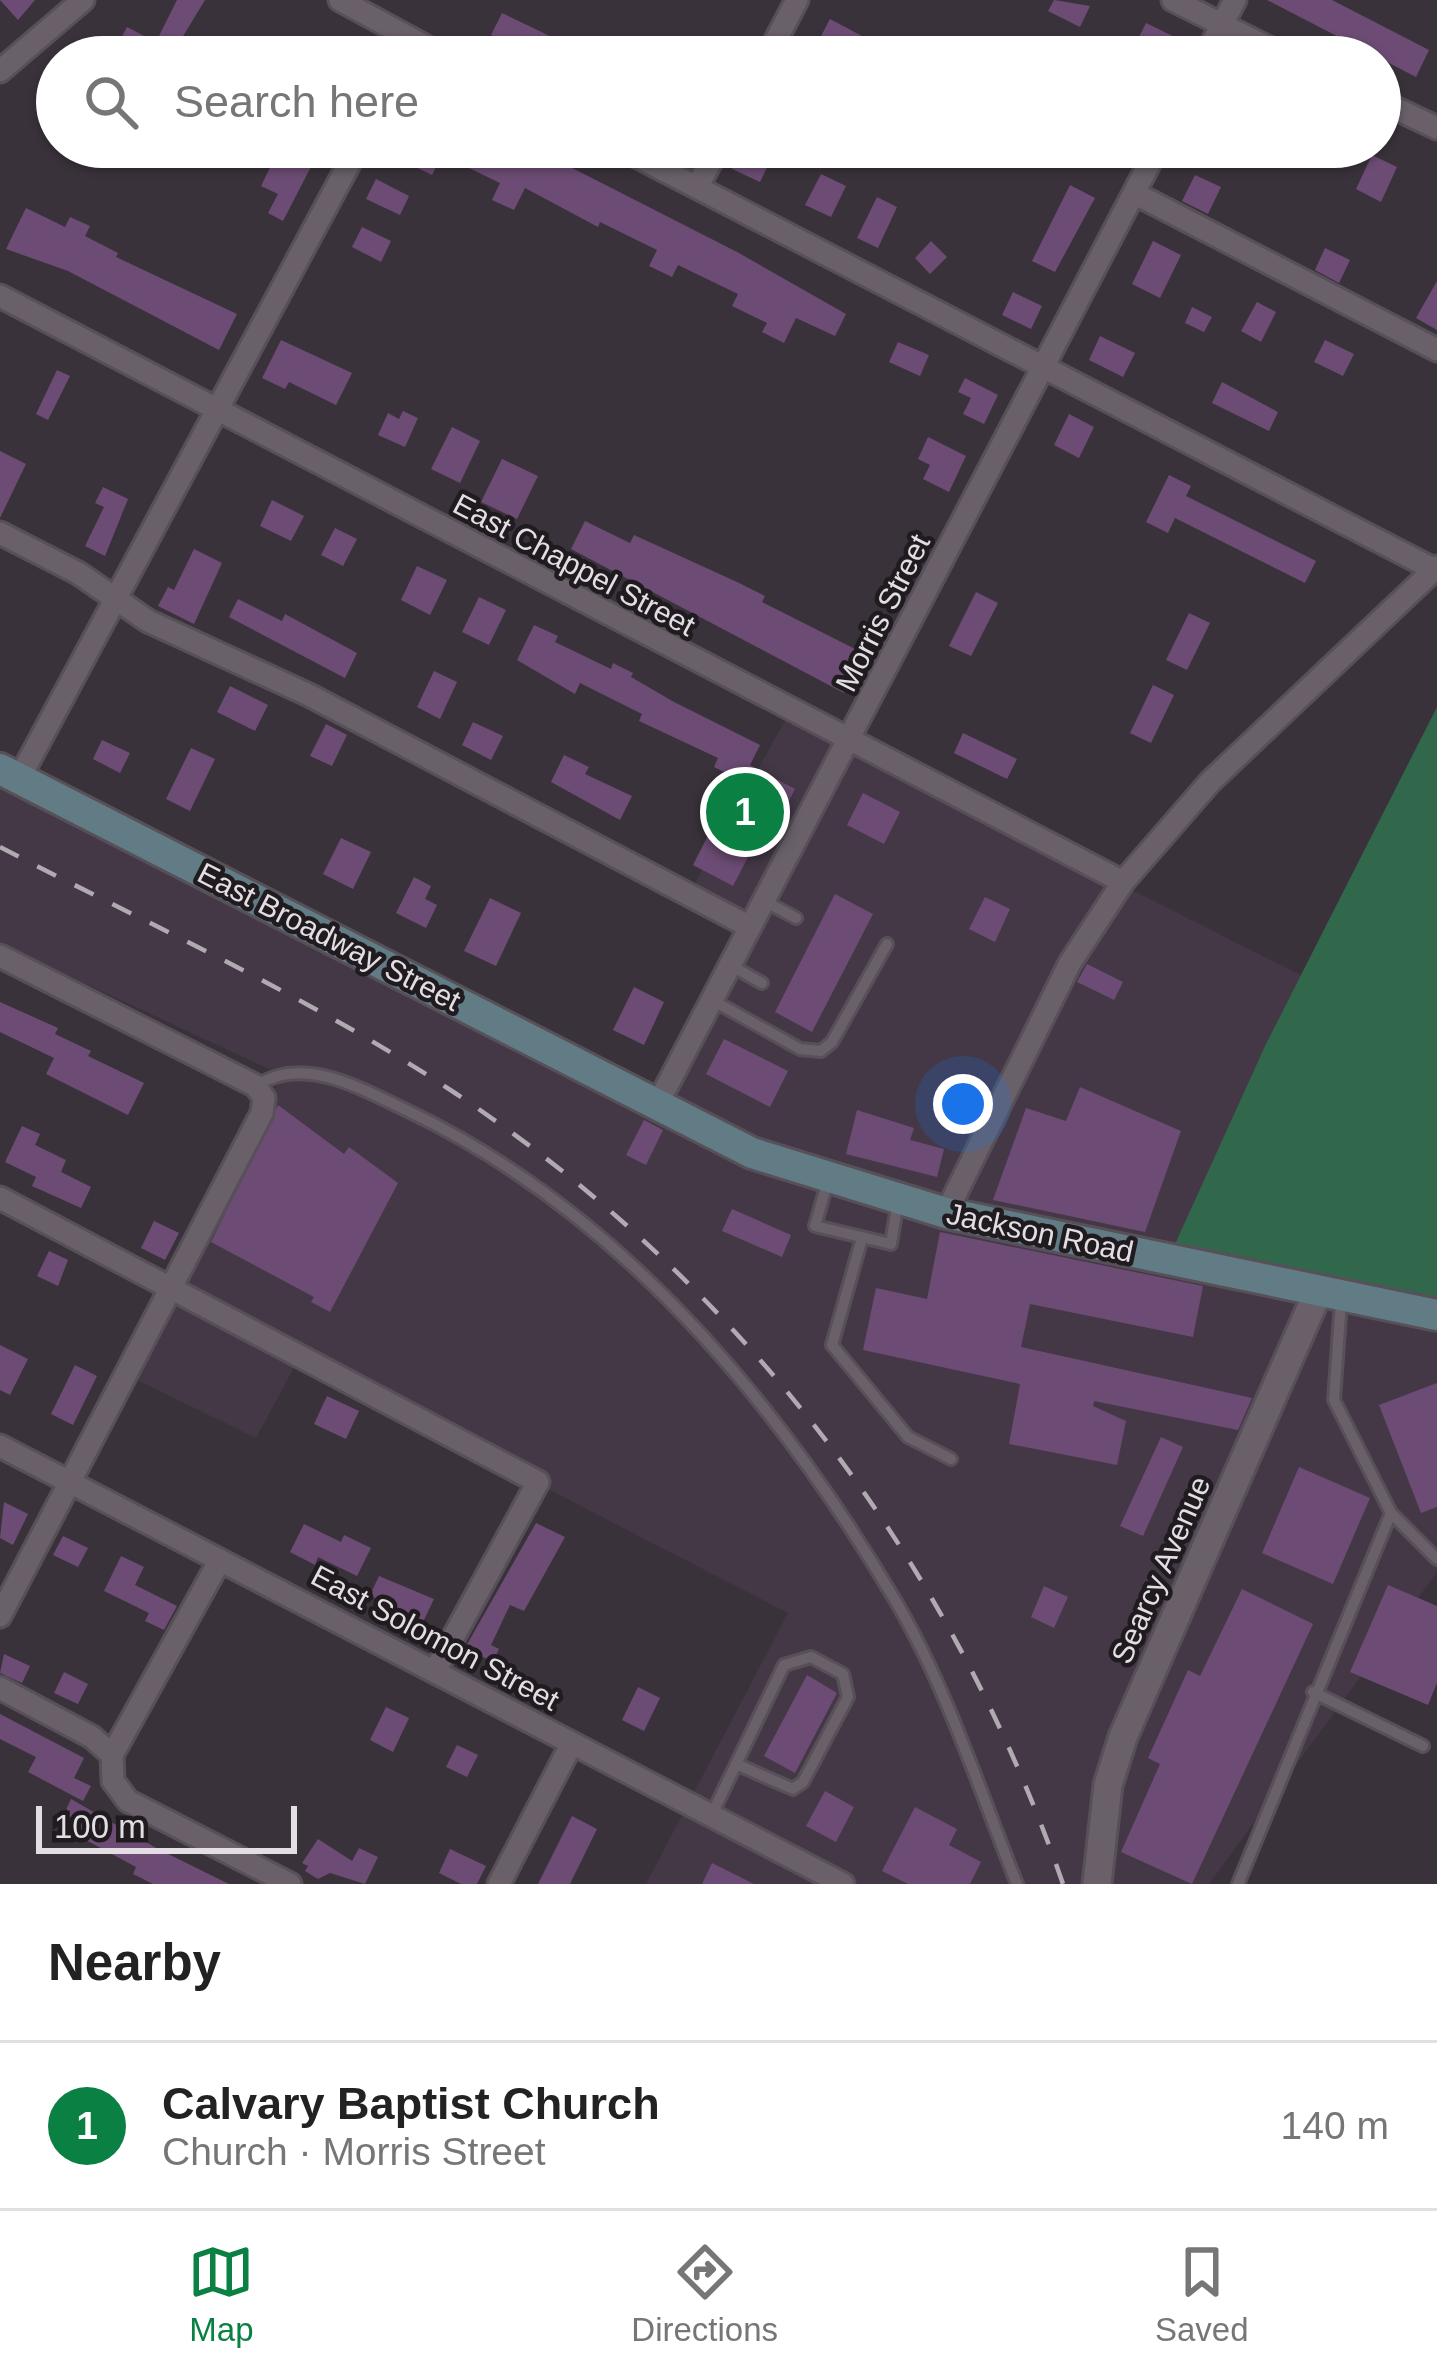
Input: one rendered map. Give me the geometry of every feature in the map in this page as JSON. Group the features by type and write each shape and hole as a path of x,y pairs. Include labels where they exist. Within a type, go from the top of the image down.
{"main road":[{"name":"East Broadway Street","path":"10,774 657,1105"},
{"name":"Jackson Road","path":"657,1105 752,1154 946,1213 1437,1315"}],"street":[{"path":"40,36 83,0"},
{"path":"340,0 391,36"},
{"path":"777,36 797,0"},
{"path":"1173,0 1242,36"},
{"path":"1216,36 1235,0"},
{"path":"1,68 36,39"},
{"path":"1401,111 1437,128"},
{"path":"10,774 117,599 347,168"},
{"path":"660,168 1435,568 1210,782 1123,882 1070,964 946,1213"},
{"path":"697,187 707,168"},
{"name":"Morris Street","path":"657,1105 1147,168"},
{"path":"1134,193 1437,350"},
{"name":"East Chappel Street","path":"0,296 848,743 1123,882"},
{"path":"0,533 148,620 309,695 750,927"},
{"path":"0,956 260,1092 262,1113 0,1616"},
{"path":"0,1198 538,1482 435,1670"},
{"name":"Searcy Avenue","path":"1097,1884 1109,1778 1123,1737 1330,1294"},
{"name":"East Solomon Street","path":"0,1446 843,1884"},
{"path":"54,1508 106,1502"},
{"path":"220,1560 112,1755 113,1780 128,1801 290,1884"},
{"path":"0,1688 92,1737 112,1755"},
{"path":"499,1884 572,1744"}],"lane":[{"path":"764,901 796,919"},
{"path":"712,1000 800,1049 821,1051 832,1042 887,944"},
{"path":"730,964 762,983"},
{"path":"260,1092 277,1072 316,1073 446,1129 517,1169 652,1282 717,1350 789,1442 896,1601 942,1695 1017,1884"},
{"path":"828,1180 815,1226 891,1244 898,1200"},
{"path":"862,1238 832,1345 908,1437 951,1459"},
{"path":"1330,1294 1334,1400 1391,1513 1437,1559"},
{"path":"1238,1884 1313,1692 1391,1513"},
{"path":"711,1816 736,1764 784,1665 811,1657 843,1674 850,1684 848,1697 803,1782 794,1790 736,1764"},
{"path":"1313,1692 1423,1746"}],"shaded area":[{"path":"787,717 1301,975 1266,1044 1437,1304 1437,1572 1209,1884 646,1884 788,1613 298,1360 256,1438 127,1375 282,1075 0,944 0,770 652,1107 745,927 689,894"}],"green space":[{"path":"1437,707 1437,1304 1171,1253 1266,1044"}],"building":[{"path":"0,0 35,0 18,20"},
{"path":"177,0 205,0 183,36 159,36"},
{"path":"1054,0 1090,6 1080,27 1048,11"},
{"path":"1267,0 1332,0 1429,50 1416,77 1401,69 1401,36 1337,36"},
{"path":"502,13 551,36 493,36"},
{"path":"830,19 862,36 821,36"},
{"path":"1146,23 1173,36 1140,36"},
{"path":"127,27 144,36 122,36"},
{"path":"270,168 310,168 283,221 268,213 278,194 261,186"},
{"path":"469,168 572,168 846,314 835,336 796,318 784,343 762,332 767,323 732,306 738,294 678,265 672,277 649,266 657,250 600,222 598,227 525,188 514,210 492,200 500,183"},
{"path":"732,168 767,168 760,182"},
{"path":"1366,168 1397,168 1381,202 1356,189"},
{"path":"821,174 846,186 831,217 805,205"},
{"path":"1195,175 1221,187 1208,214 1182,201"},
{"path":"376,179 409,196 400,215 366,199"},
{"path":"1070,185 1095,198 1055,272 1032,261"},
{"path":"877,197 897,207 878,248 857,238"},
{"path":"26,208 65,227 70,217 90,226 85,236 118,253 116,257 237,314 219,350 68,271 6,249"},
{"path":"362,227 391,241 381,262 352,247"},
{"path":"931,241 947,257 930,274 915,258"},
{"path":"1153,241 1181,255 1160,298 1132,284"},
{"path":"1325,248 1350,260 1339,283 1315,270"},
{"path":"1437,281 1437,330 1416,318"},
{"path":"1013,292 1042,306 1031,329 1002,315"},
{"path":"1257,302 1276,312 1261,342 1241,331"},
{"path":"1192,307 1212,317 1204,332 1185,323"},
{"path":"1100,336 1135,353 1123,377 1089,360"},
{"path":"281,340 352,373 336,405 289,382 285,389 262,378"},
{"path":"1325,340 1354,354 1343,376 1314,362"},
{"path":"898,342 929,355 920,376 889,362"},
{"path":"57,370 70,376 48,420 36,414"},
{"path":"965,378 998,395 984,424 963,414 971,398 958,392"},
{"path":"1222,382 1278,412 1269,431 1212,403"},
{"path":"403,411 418,418 405,447 378,435 388,413 399,419"},
{"path":"1069,414 1094,427 1079,458 1054,445"},
{"path":"452,427 480,441 460,483 431,469"},
{"path":"928,437 966,456 949,492 923,479 930,465 918,459"},
{"path":"0,451 26,464 0,518"},
{"path":"502,459 538,476 517,519 481,502"},
{"path":"1169,475 1191,486 1186,496 1316,561 1305,583 1175,518 1168,533 1146,522"},
{"path":"103,487 128,499 105,556 85,546 104,507 95,503"},
{"path":"272,500 304,516 291,541 260,526"},
{"path":"585,521 630,543 634,535 737,582 765,596 762,602 863,653 844,693 571,549"},
{"path":"335,528 357,539 343,566 321,555"},
{"path":"194,549 222,563 194,624 158,606 168,587 174,590"},
{"path":"417,566 447,580 430,615 401,600"},
{"path":"976,592 998,603 971,656 949,646"},
{"path":"479,597 506,610 489,645 462,632"},
{"path":"238,599 282,621 285,614 357,653 345,678 229,617"},
{"path":"1189,613 1210,623 1187,670 1166,660"},
{"path":"534,625 558,636 555,642 611,669 613,663 633,673 631,677 674,702 760,745 750,765 795,789 768,841 759,836 733,886 693,865 721,810 742,821 758,789 714,767 718,758 639,721 642,714 580,683 575,694 517,660"},
{"path":"434,671 457,682 440,719 417,707"},
{"path":"1153,685 1174,695 1151,743 1130,733"},
{"path":"230,686 268,705 255,731 217,712"},
{"path":"473,722 503,736 491,760 462,745"},
{"path":"326,724 347,735 332,766 310,756"},
{"path":"963,733 1017,759 1007,779 954,753"},
{"path":"102,740 130,753 120,773 93,759"},
{"path":"191,748 215,759 190,811 166,799"},
{"path":"564,755 589,767 585,774 632,796 620,820 551,782"},
{"path":"863,793 900,812 884,844 847,825"},
{"path":"341,838 371,852 353,889 323,874"},
{"path":"414,877 431,886 425,899 437,905 426,928 396,913"},
{"path":"835,894 873,914 812,1032 775,1012"},
{"path":"985,897 1010,909 995,942 969,929"},
{"path":"490,898 521,913 496,966 464,951"},
{"path":"1087,964 1123,982 1114,1000 1077,982"},
{"path":"634,987 664,1002 644,1045 613,1030"},
{"path":"0,1002 58,1028 55,1034 91,1051 88,1056 144,1083 128,1115 46,1074 54,1058 0,1032"},
{"path":"724,1039 788,1071 770,1107 706,1074"},
{"path":"1080,1087 1181,1131 1145,1232 993,1200 1026,1108 1066,1121"},
{"path":"278,1105 344,1154 349,1147 398,1183 330,1312 311,1302 314,1297 211,1242"},
{"path":"857,1110 914,1128 910,1140 944,1149 937,1177 846,1154"},
{"path":"644,1120 663,1130 646,1165 626,1155"},
{"path":"22,1126 40,1134 35,1145 66,1160 61,1172 91,1187 81,1208 32,1186 36,1177 5,1162"},
{"path":"732,1209 791,1235 782,1257 722,1231"},
{"path":"154,1221 179,1233 165,1260 141,1248"},
{"path":"940,1232 1203,1286 1193,1337 1030,1304 1021,1347 1252,1398 1238,1430 1094,1401 1093,1406 1126,1421 1117,1465 1009,1444 1020,1384 863,1350 876,1288 927,1299"},
{"path":"49,1251 68,1260 58,1286 37,1276"},
{"path":"0,1345 28,1359 10,1395 0,1390"},
{"path":"75,1365 97,1376 73,1425 51,1414"},
{"path":"1437,1383 1437,1507 1421,1513 1379,1405"},
{"path":"327,1396 359,1411 346,1439 314,1424"},
{"path":"1161,1437 1183,1447 1143,1536 1120,1526"},
{"path":"1299,1467 1370,1498 1333,1584 1262,1553"},
{"path":"4,1502 28,1514 13,1545 0,1538"},
{"path":"536,1523 565,1537 524,1611 510,1605 491,1645 499,1649 493,1662 465,1648"},
{"path":"304,1524 341,1542 344,1535 371,1548 357,1576 318,1557 315,1565 290,1552"},
{"path":"63,1536 88,1548 78,1567 53,1555"},
{"path":"121,1556 144,1567 135,1585 177,1606 164,1630 145,1621 149,1613 104,1591"},
{"path":"379,1576 434,1599 421,1626 370,1595"},
{"path":"1388,1585 1437,1606 1437,1683 1428,1705 1350,1672"},
{"path":"1044,1586 1068,1597 1054,1628 1031,1617"},
{"path":"1242,1589 1313,1624 1192,1884 1121,1852 1160,1764 1148,1758 1188,1670 1200,1676"},
{"path":"4,1654 30,1666 22,1683 0,1673"},
{"path":"64,1672 88,1684 78,1704 54,1693"},
{"path":"807,1675 837,1693 795,1773 764,1756"},
{"path":"638,1687 660,1698 644,1731 622,1720"},
{"path":"386,1707 409,1718 393,1752 370,1740"},
{"path":"0,1714 84,1758 74,1778 91,1786 83,1801 28,1772 36,1757 0,1739"},
{"path":"457,1745 478,1755 467,1777 446,1767"},
{"path":"825,1791 854,1807 836,1842 806,1826"},
{"path":"71,1799 229,1884 153,1884 133,1874 136,1867 71,1832 77,1820 64,1814"},
{"path":"915,1807 957,1829 949,1845 981,1862 970,1884 908,1884 882,1871"},
{"path":"572,1816 597,1829 570,1884 538,1884"},
{"path":"318,1839 352,1861 359,1848 378,1857 365,1884 330,1873 318,1879 305,1871 308,1866 302,1863"},
{"path":"450,1849 486,1866 477,1884 461,1884 439,1873"},
{"path":"712,1863 754,1884 702,1884"}],"railway":[{"path":"0,847 288,994 401,1058 559,1168 655,1251 744,1341 824,1438 897,1541 961,1650 1016,1765 1063,1884"}],"place":[{"name":"Calvary Baptist Church","path":"745,812"}]}
